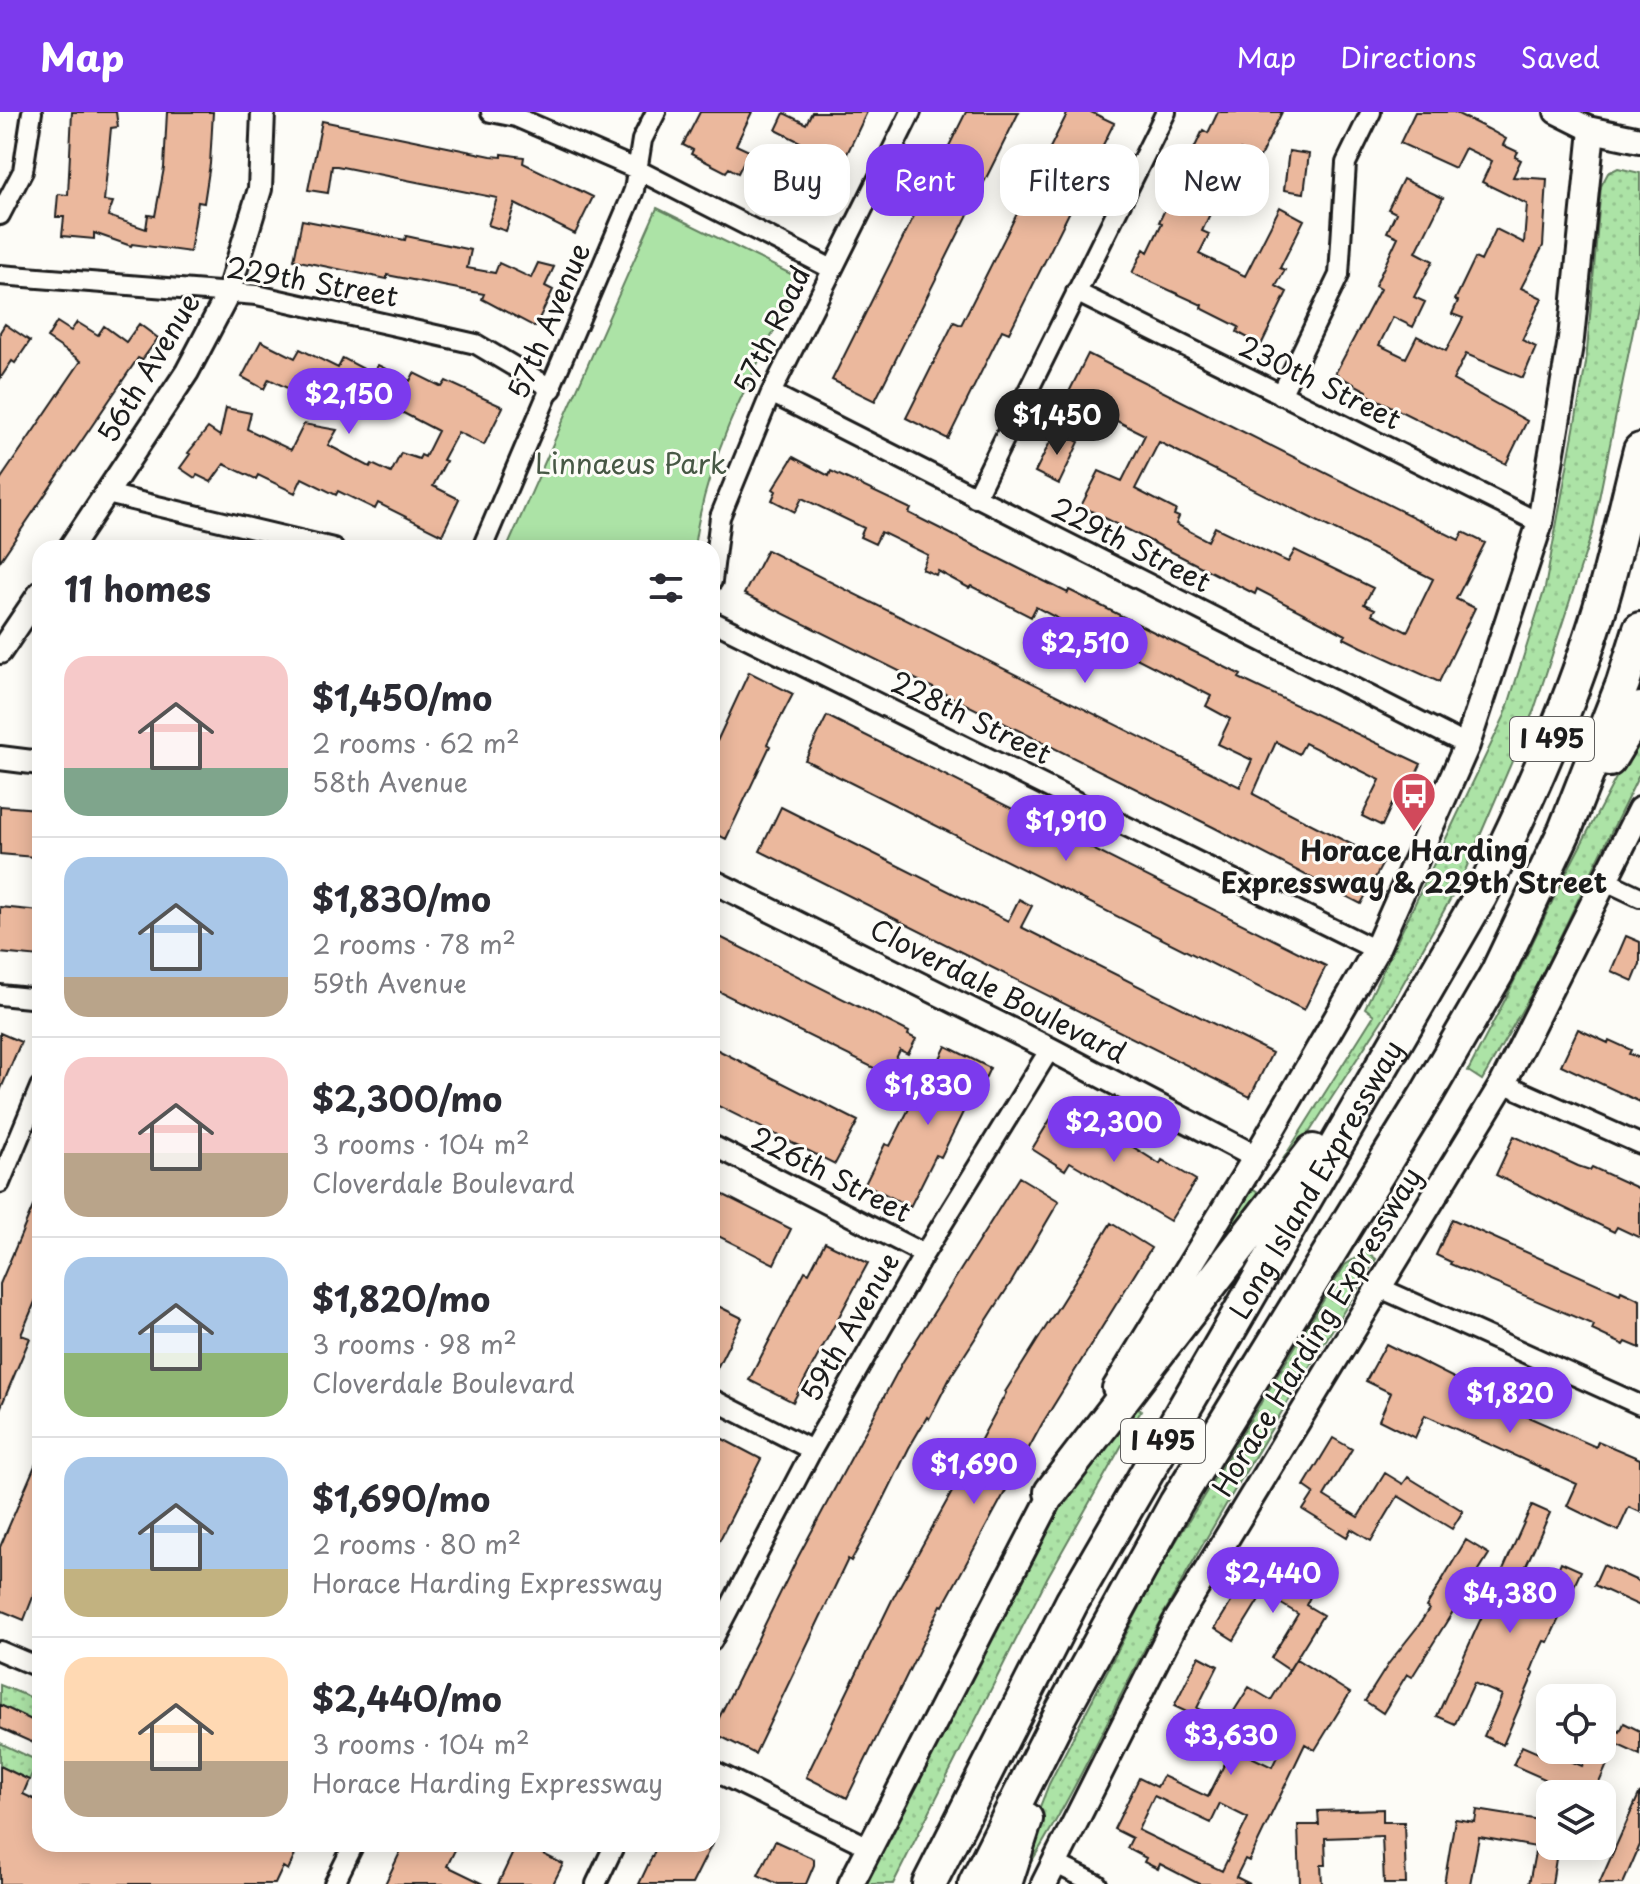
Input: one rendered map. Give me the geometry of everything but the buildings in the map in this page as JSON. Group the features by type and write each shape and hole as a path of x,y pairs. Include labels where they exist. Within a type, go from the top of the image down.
{"highway":[{"name":"Long Island Expressway","path":"929,1884 1072,1602 1417,1010 1487,884 1558,726 1590,638 1640,450"},
{"name":"Long Island Expressway","path":"975,1884 1109,1624 1184,1489 1497,973 1565,830 1623,683 1640,629"},
{"path":"1565,830 1640,709"},
{"path":"1051,1492 1251,1236 1417,1010"},
{"path":"1005,1884 1031,1805 1077,1707 1109,1624"}],"main road":[{"path":"851,1884 1051,1492 1256,1157 1376,950 1467,745 1540,523 1571,339 1592,130 1639,140"},
{"name":"Horace Harding Expressway","path":"1049,1874 1175,1623 1503,1083 1640,810"}],"street":[{"path":"0,215 23,171 32,112"},
{"name":"56th Avenue","path":"75,540 187,372 228,294 260,189 263,112"},
{"path":"491,112 516,117 636,169 832,269"},
{"name":"57th Avenue","path":"486,540 629,203 642,140 656,112"},
{"name":"57th Road","path":"717,540 720,517 771,393 911,112"},
{"path":"975,498 1166,112"},
{"path":"1281,395 1339,275 1346,163 1371,112"},
{"path":"1556,112 1592,130"},
{"name":"229th Street","path":"0,275 257,295 476,344 552,389"},
{"name":"230th Street","path":"1076,292 1540,523"},
{"name":"229th Street","path":"771,393 1467,745"},
{"path":"107,494 300,540"},
{"path":"0,652 32,605"},
{"name":"228th Street","path":"720,625 1376,950"},
{"path":"0,758 32,762"},
{"path":"1606,881 1640,897"},
{"name":"Cloverdale Boulevard","path":"720,885 1050,1049 1256,1157"},
{"path":"0,995 32,998"},
{"name":"59th Avenue","path":"720,1626 812,1450 924,1254 1050,1049"},
{"path":"1503,1083 1640,1144"},
{"path":"0,1183 32,1106"},
{"name":"226th Street","path":"720,1149 924,1254"},
{"path":"1378,1287 1640,1405"},
{"path":"720,1403 812,1450"},
{"path":"0,1651 32,1665"},
{"path":"720,1774 869,1847"},
{"path":"334,1884 350,1852"},
{"path":"596,1884 606,1852"},
{"path":"1049,1874 1097,1884"}],"green space":[{"path":"1618,168 1640,173 1640,297 1592,533 1534,710 1461,880 1386,1014 1261,1207 1138,1370 1252,1188 1261,1194 1374,1015 1365,1008 1505,715 1545,588 1586,363 1601,186 1608,173"},
{"name":"Linnaeus Park","path":"657,208 801,279 751,376 722,443 700,512 695,540 511,540"},
{"path":"1640,732 1640,773 1537,984 1482,1080 1468,1071"},
{"path":"1366,1251 1376,1259 1204,1542 1070,1794 1017,1884 1024,1847 1049,1784 1161,1566 1345,1265"},
{"path":"1133,1406 1141,1411 1047,1578 893,1884 864,1884 1068,1490"},
{"path":"0,1685 32,1698 32,1720 0,1705"},
{"path":"0,1743 32,1758 29,1780 0,1766"}],"place":[{"name":"Horace Harding Expressway & 229th Street","path":"1414,833"}]}
